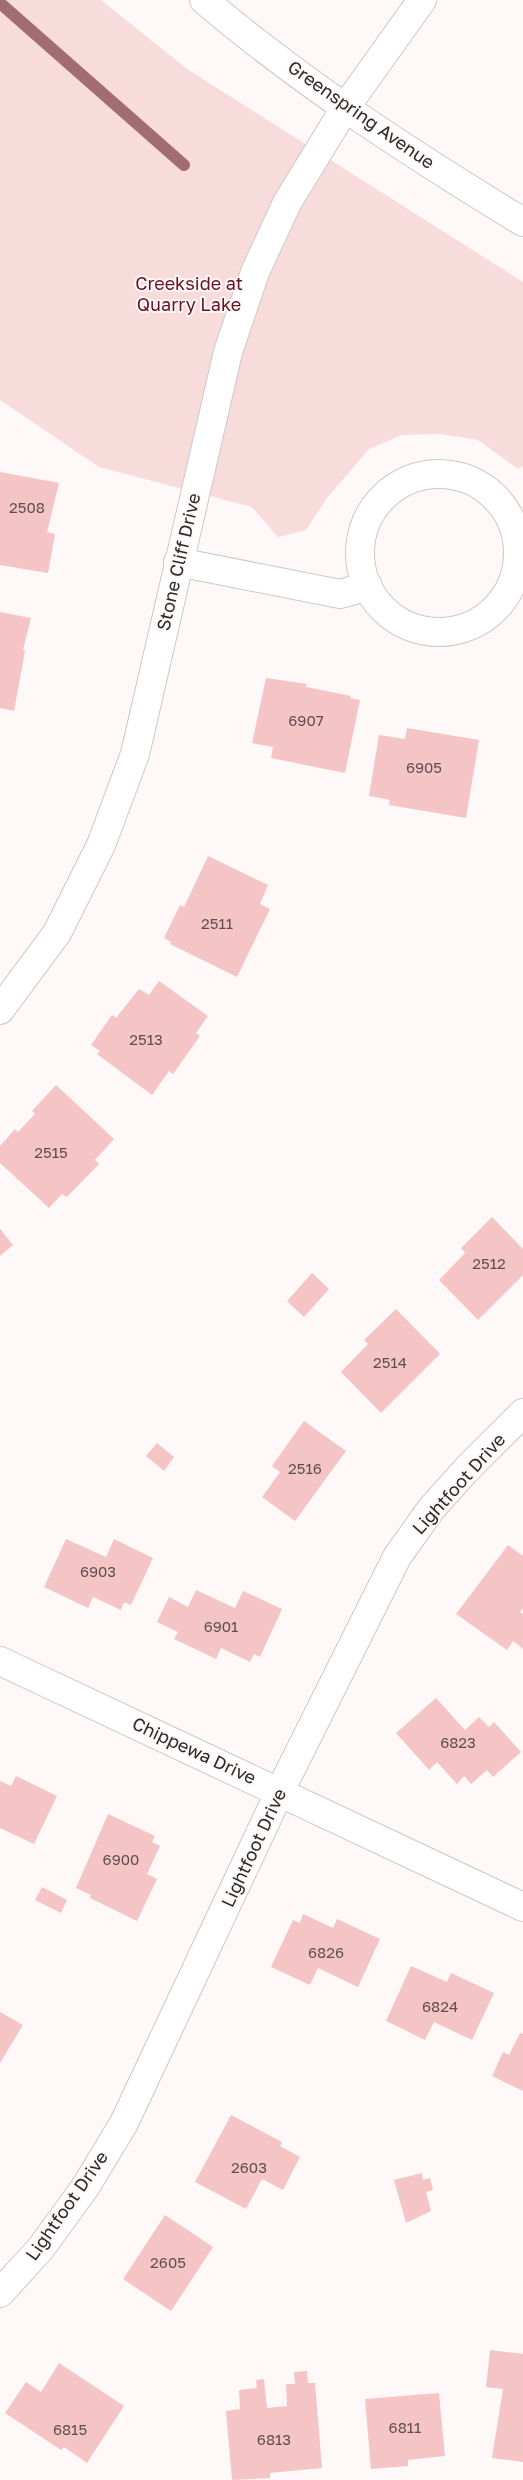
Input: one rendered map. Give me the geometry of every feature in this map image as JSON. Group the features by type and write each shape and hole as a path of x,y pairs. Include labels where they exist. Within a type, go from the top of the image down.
{"street":[{"name":"Greenspring Avenue","path":"204,0 345,108 523,222"},
{"name":"Stone Cliff Drive","path":"0,1010 57,933 101,845 135,754 228,352 255,272 287,203 345,108 422,0"},
{"path":"439,474 455,475 478,483 496,498 510,518 517,537 518,558 514,579 504,598 490,613 472,624 452,631 431,631 410,626 392,616 382,607 368,586 360,558 362,534 372,511 387,493 408,480 439,474"},
{"path":"178,562 340,594 368,586"},
{"name":"Lightfoot Drive","path":"0,2293 41,2248 86,2186 124,2123 280,1791 396,1558 431,1509 466,1470 523,1413"},
{"name":"Chippewa Drive","path":"0,1661 280,1791 523,1907"}],"green space":[{"name":"Creekside at Quarry Lake","path":"0,0 101,0 187,69 523,282 523,466 518,469 478,440 440,434 402,435 369,449 327,498 306,530 278,537 252,507 99,467 0,400"}],"building":[{"path":"0,472 59,483 47,532 55,534 48,573 0,565"},
{"path":"0,612 31,618 23,650 25,651 14,711 0,708"},
{"path":"266,678 307,684 306,687 351,696 350,698 360,700 345,773 271,758 273,747 252,743"},
{"path":"407,728 479,740 466,818 389,805 390,800 369,796 379,735 405,739"},
{"path":"208,856 268,885 260,904 270,909 237,977 170,944 171,942 164,938 180,905 184,907"},
{"path":"159,981 208,1016 196,1033 200,1036 173,1074 169,1071 152,1095 97,1054 100,1051 91,1045 112,1015 116,1018 139,989 149,995"},
{"path":"56,1085 114,1139 95,1160 99,1164 67,1197 62,1194 49,1208 0,1163 0,1146 15,1129 18,1132 35,1114 32,1111"},
{"path":"492,1217 523,1249 523,1275 478,1320 439,1280 465,1253 461,1248"},
{"path":"0,1229 13,1245 0,1256"},
{"path":"312,1273 329,1289 304,1317 287,1301"},
{"path":"396,1309 440,1354 381,1413 341,1372 368,1344 364,1340"},
{"path":"304,1421 346,1451 295,1521 262,1497 280,1472 272,1466"},
{"path":"157,1443 174,1457 164,1471 146,1456"},
{"path":"66,1539 106,1557 114,1539 153,1558 131,1605 124,1602 121,1610 93,1597 88,1608 44,1587"},
{"path":"508,1545 523,1556 523,1608 520,1612 523,1614 523,1649 513,1641 507,1650 456,1614"},
{"path":"196,1590 235,1608 243,1591 282,1609 260,1657 254,1654 250,1662 221,1648 216,1659 174,1639 178,1632 157,1622 169,1597 188,1607"},
{"path":"436,1698 465,1730 479,1717 489,1727 494,1722 521,1752 493,1777 487,1770 471,1784 464,1776 457,1784 437,1762 429,1770 396,1733"},
{"path":"16,1776 57,1796 34,1844 0,1828 0,1781 11,1786"},
{"path":"108,1814 155,1836 152,1842 160,1846 147,1874 157,1879 137,1921 90,1898 91,1895 76,1888"},
{"path":"42,1887 67,1900 61,1913 35,1900"},
{"path":"303,1914 333,1928 337,1919 380,1939 358,1987 318,1968 310,1985 271,1967 293,1920 300,1923"},
{"path":"411,1966 447,1982 451,1973 494,1993 472,2040 434,2022 425,2040 386,2021"},
{"path":"0,2012 23,2025 0,2063"},
{"path":"520,2033 523,2034 523,2091 492,2076 503,2052 509,2055"},
{"path":"231,2115 282,2142 280,2146 300,2157 283,2190 262,2179 246,2209 195,2182"},
{"path":"422,2173 423,2180 430,2178 433,2190 426,2192 431,2211 406,2223 394,2180"},
{"path":"165,2215 213,2247 171,2311 123,2279"},
{"path":"490,2350 523,2354 523,2462 492,2458 503,2389 486,2387"},
{"path":"59,2363 124,2406 87,2463 64,2447 61,2450 5,2413 26,2382 41,2392"},
{"path":"307,2371 308,2383 315,2383 322,2468 270,2473 270,2478 232,2480 226,2411 240,2409 239,2390 257,2388 256,2380 264,2379 267,2408 287,2406 286,2384 295,2384 294,2372"},
{"path":"439,2393 445,2456 408,2460 408,2466 371,2469 365,2399"}],"waterway":[{"path":"0,3 184,165"}]}
